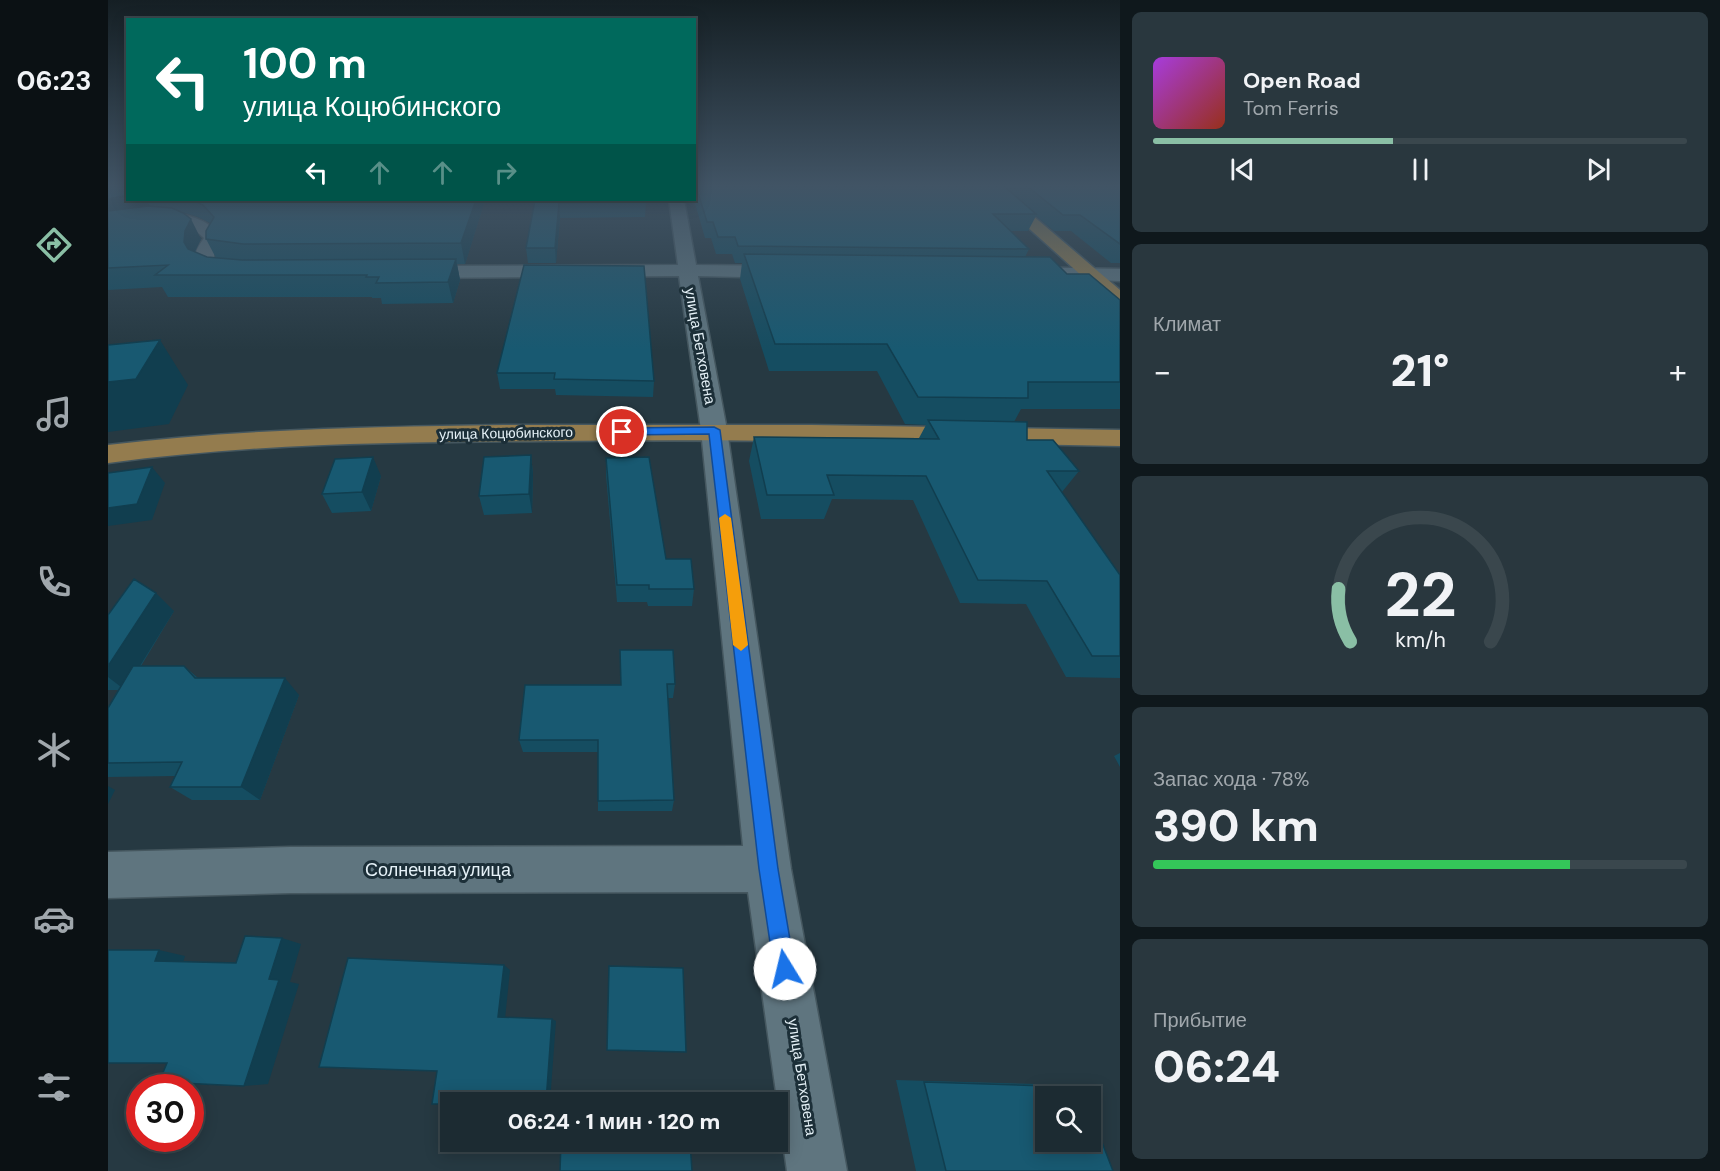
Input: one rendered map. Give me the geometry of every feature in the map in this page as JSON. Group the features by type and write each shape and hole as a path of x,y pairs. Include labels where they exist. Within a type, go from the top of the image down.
{"main road":[{"path":"1052,241 1120,300"},
{"name":"улица Коцюбинского","path":"108,454 181,443 390,434 714,430 1120,438"}],"street":[{"path":"211,241 205,250 205,264 221,270 264,273"},
{"name":"улица Бетховена","path":"682,241 714,430 768,869 817,1171"},
{"path":"393,272 687,270 801,272"},
{"path":"1006,273 1120,275"},
{"name":"Солнечная улица","path":"108,874 290,870 768,869"}],"building":[{"path":"108,241 184,241 188,249 207,257 242,260 456,259 448,282 376,283 379,277 366,277 367,275 155,275 168,265 108,268"},
{"path":"218,241 462,241 461,243 243,244"},
{"path":"527,241 556,241 555,248 526,248"},
{"path":"736,241 1020,241 1029,249 738,246"},
{"path":"744,254 1050,257 1067,274 1089,274 1120,300 1120,382 1028,382 1028,398 918,397 887,344 775,344"},
{"path":"524,265 644,266 654,381 554,379 555,373 497,373"},
{"path":"160,340 136,379 108,382 108,345"},
{"path":"928,420 1027,422 1027,440 1053,440 1079,471 1047,471 1120,575 1120,656 1092,656 1047,581 978,580 926,476 827,475 834,495 767,495 754,437 939,439"},
{"path":"531,455 529,494 479,496 484,457"},
{"path":"373,457 362,492 322,494 335,459"},
{"path":"649,457 666,559 691,559 694,589 649,589 649,585 617,585 606,458"},
{"path":"152,467 137,504 108,508 108,473"},
{"path":"134,579 156,593 108,666 108,615"},
{"path":"620,650 673,650 675,684 667,684 674,800 598,801 598,740 519,740 525,685 621,685"},
{"path":"133,666 184,666 195,678 285,678 241,787 170,787 182,762 108,763 108,708"},
{"path":"245,936 282,938 269,979 279,980 244,1086 204,1084 204,1074 162,1074 167,1063 108,1063 108,950 159,950 155,961 236,963"},
{"path":"348,958 504,965 498,1017 552,1019 547,1092 440,1092 440,1104 432,1104 437,1071 319,1067"},
{"path":"609,966 683,968 686,1052 607,1050"},
{"path":"924,1082 1050,1086 1035,1086 1035,1152 1101,1152 1101,1140 1113,1171 946,1171"},
{"path":"561,1152 691,1152 692,1171 560,1171"}],"slow traffic":[{"path":"725,518 741,645"}],"route":[{"path":"622,432 714,430 768,869 785,969"}]}
